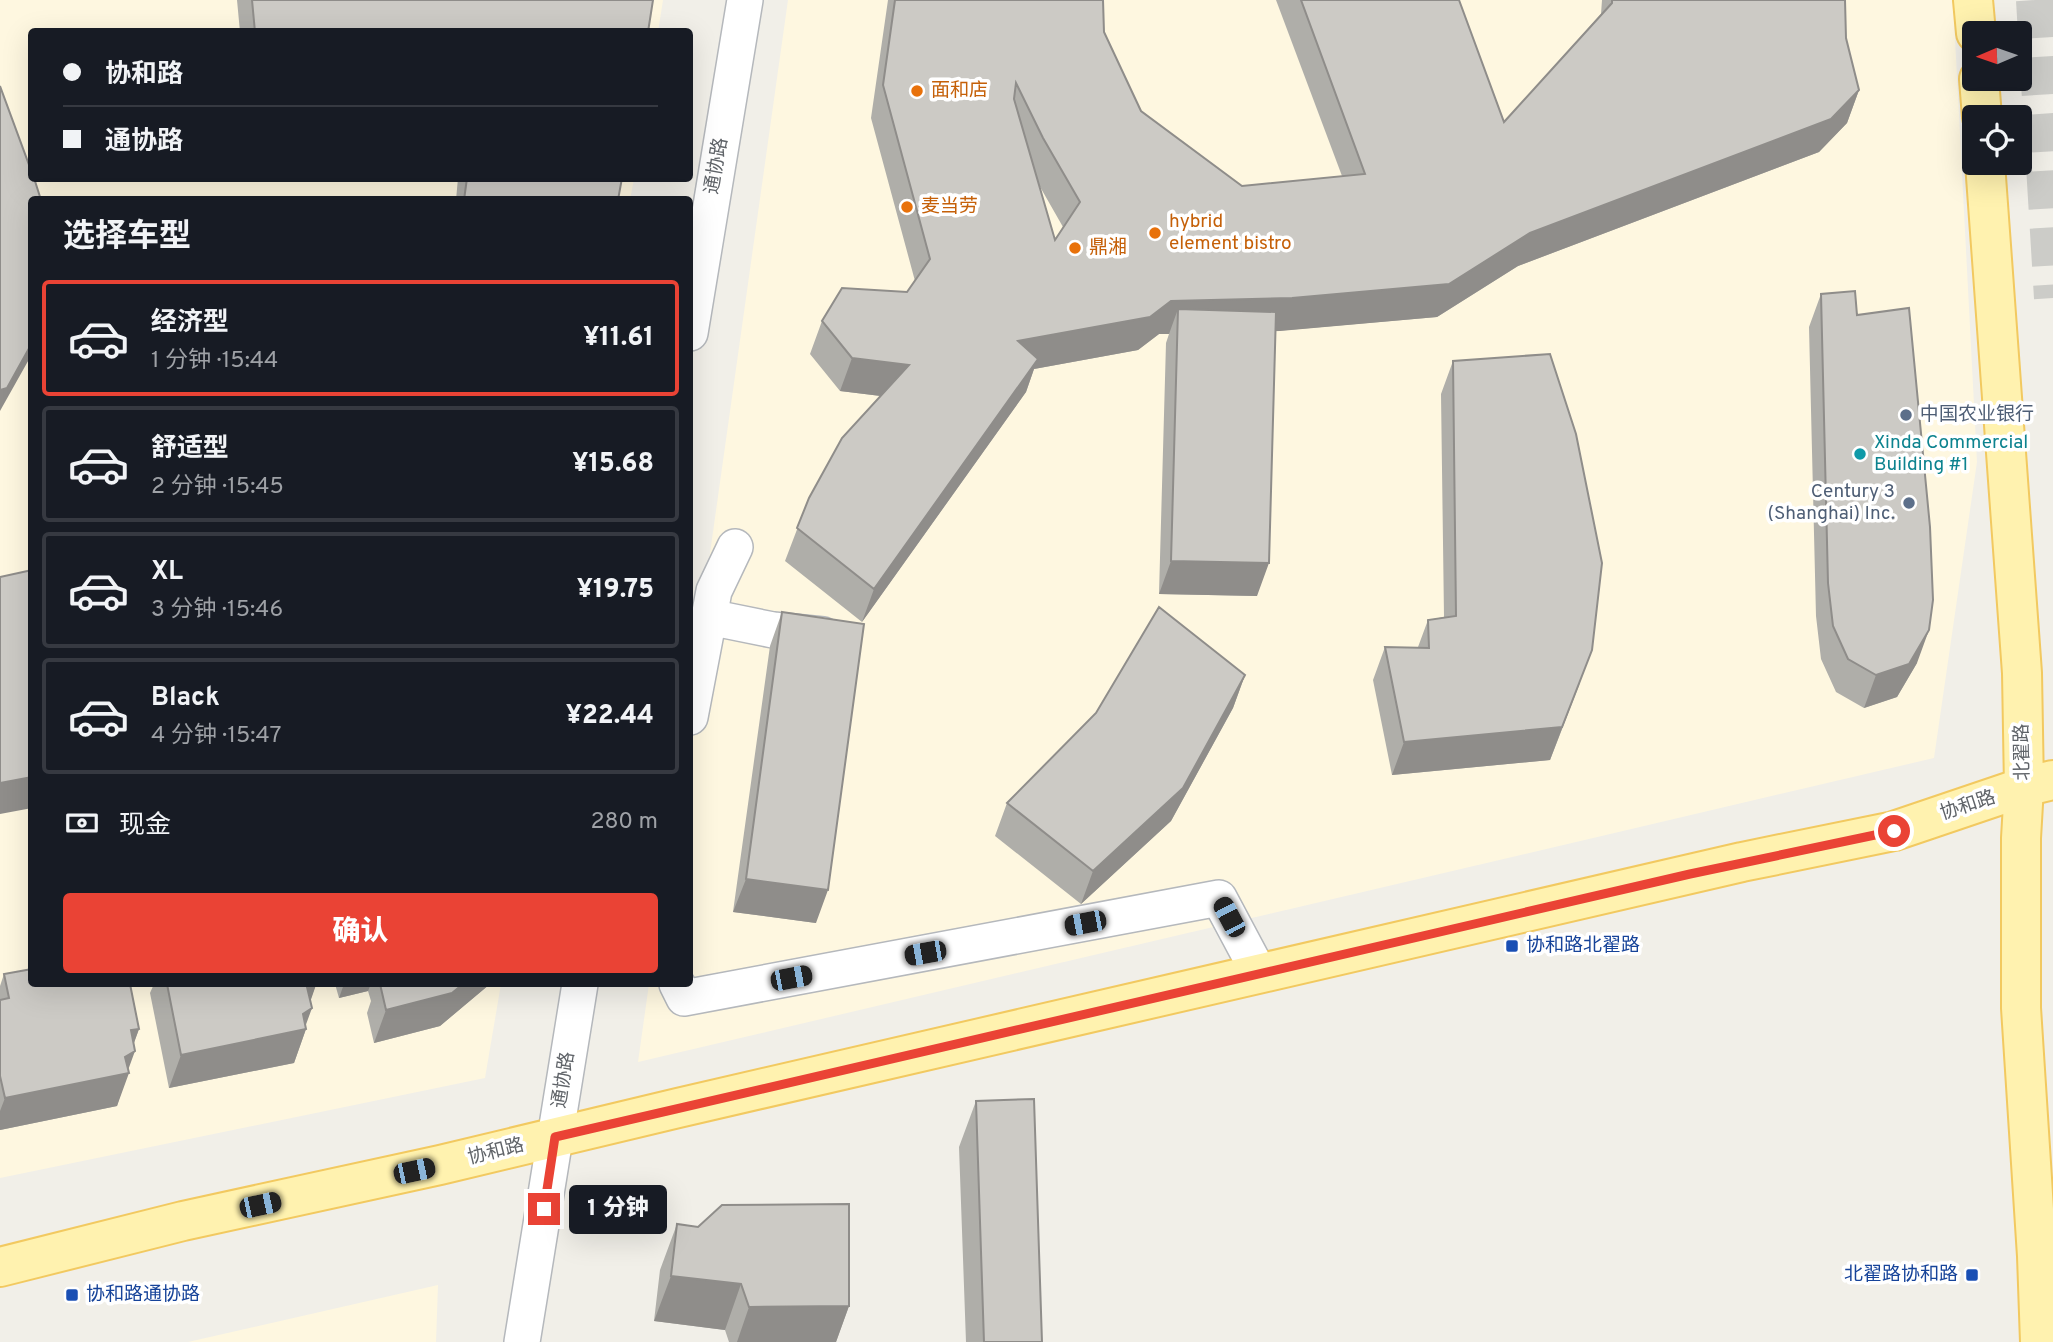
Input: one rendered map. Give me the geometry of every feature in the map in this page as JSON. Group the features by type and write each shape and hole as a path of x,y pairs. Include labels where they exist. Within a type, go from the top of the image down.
{"main road":[{"path":"1973,0 1975,21"},
{"name":"北翟路","path":"1986,175 2022,673 2039,784 2021,838 2021,1008 2040,1342"},
{"name":"协和路","path":"0,1267 183,1222 440,1165 1742,862 1894,831 2039,784"}],"street":[{"name":"通协路","path":"693,315 746,0"},
{"path":"693,701 714,591 735,548"},
{"path":"709,617 773,630 844,638"},
{"path":"678,987 684,998 1219,898 1259,974"},
{"name":"通协路","path":"522,1342 580,987"}],"shaded area":[{"path":"0,0 663,0 659,28 28,28 28,182 633,182 631,196 28,196 28,987 500,987 485,1078 0,1178"},
{"path":"788,0 1953,0 1977,462 1934,758 638,1062 649,987 693,987 693,674"},
{"path":"438,1285 436,1342 188,1342"}],"building":[{"path":"252,0 653,0 649,28 255,28"},
{"path":"895,0 1103,0 1104,32 1141,111 1242,186 1365,174 1301,0 1459,0 1504,122 1612,0 1845,0 1846,38 1859,90 1831,119 1530,233 1449,284 1292,298 1171,301 1150,317 1018,341 1038,359 874,589 797,528 809,498 842,438 909,365 852,358 822,321 842,288 907,292 930,259 883,85","holes":["1016,83 1043,138 1080,202 1055,240 1014,99"]},
{"path":"0,86 28,162 28,182 35,182 40,196 28,196 28,350 7,388 0,390"},
{"path":"466,182 621,182 619,196 465,196"},
{"name":"Xinda Commercial Building #1","path":"1855,291 1857,315 1909,308 1930,527 1933,600 1929,630 1909,664 1876,675 1848,659 1833,626 1828,583 1821,294"},
{"path":"1178,309 1276,312 1269,563 1171,561"},
{"path":"1550,354 1576,434 1602,563 1592,650 1562,727 1404,742 1385,647 1429,648 1428,620 1456,616 1453,361"},
{"path":"28,571 28,778 0,783 0,577"},
{"path":"1159,607 1245,675 1183,788 1093,871 1007,803 1096,713"},
{"path":"782,612 864,624 828,890 746,879"},
{"path":"28,970 28,987 131,987 139,1029 131,1030 135,1051 125,1057 129,1073 5,1098 0,1076 0,1000 9,998 4,974"},
{"path":"168,987 307,987 312,1008 303,1014 306,1029 181,1055"},
{"path":"381,987 459,987 452,993 386,1010"},
{"path":"1034,1099 1042,1342 984,1342 976,1101"},
{"path":"849,1204 849,1306 749,1307 741,1284 671,1276 677,1224 698,1227 722,1205"}],"tunnel":[{"path":"2035,0 2053,298"}],"place":[{"name":"面和店","path":"917,91"},
{"name":"麦当劳","path":"907,207"},
{"name":"hybrid element bistro","path":"1155,233"},
{"name":"鼎湘","path":"1075,248"},
{"name":"中国农业银行","path":"1906,415"},
{"name":"Xinda Commercial Building #1","path":"1860,454"},
{"name":"Century 3 (Shanghai) Inc.","path":"1909,503"},
{"name":"协和路北翟路","path":"1512,946"},
{"name":"北翟路协和路","path":"1972,1275"},
{"name":"协和路通协路","path":"72,1295"}],"route":[{"path":"544,1209 555,1137 1742,862 1894,831"}]}
